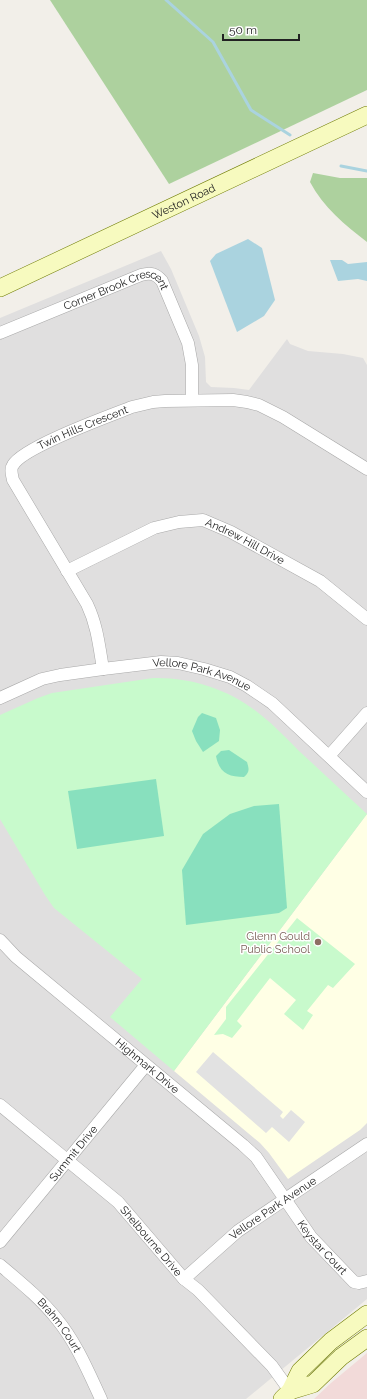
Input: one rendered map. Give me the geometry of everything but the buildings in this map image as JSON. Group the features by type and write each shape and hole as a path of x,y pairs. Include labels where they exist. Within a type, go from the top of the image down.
{"main road":[{"name":"Weston Road","path":"0,288 367,115"},
{"path":"286,1395 300,1371 331,1340 367,1314"},
{"path":"286,1395 313,1384 341,1357 367,1338"}],"street":[{"name":"Corner Brook Crescent","path":"0,333 141,275 150,273 154,274 162,281 188,343 192,365 192,400"},
{"name":"Twin Hills Crescent","path":"103,668 94,618 80,590 16,486 11,473 12,466 17,460 45,443 132,407 153,402 233,400 259,405 283,417 367,469"},
{"name":"Andrew Hill Drive","path":"67,571 154,528 179,522 203,520 230,532 320,581 367,619"},
{"name":"Vellore Park Avenue","path":"0,698 42,679 60,675 103,668 161,662 191,665 224,675 247,686 272,703 367,792"},
{"path":"329,756 367,714"},
{"name":"Highmark Drive","path":"0,940 16,957 243,1145 256,1157 286,1200"},
{"name":"Summit Drive","path":"0,1242 146,1065"},
{"name":"Shelbourne Drive","path":"0,1105 118,1202 184,1279 198,1290 272,1366 286,1395"},
{"name":"Vellore Park Avenue","path":"184,1279 238,1232 367,1144"},
{"name":"Keystar Court","path":"286,1200 311,1237 354,1282 359,1283 367,1281"},
{"name":"Brahm Court","path":"0,1265 38,1297 57,1319 79,1353 101,1399"}],"shaded area":[{"path":"161,251 171,269 199,336 205,357 206,382 211,387 249,390 287,339 290,344 308,351 343,354 363,358 367,365 367,1299 246,1399 0,1399 0,318"},
{"name":"Glenn Gould Public School","path":"367,814 367,1123 360,1130 288,1179 260,1143 174,1071"},
{"path":"213,1052 283,1112 280,1116 283,1119 291,1110 305,1122 289,1142 272,1127 266,1133 196,1072"},
{"path":"367,1353 367,1399 314,1399 331,1383"}],"green space":[{"path":"50,0 367,0 367,90 169,184"},
{"path":"313,173 340,178 367,178 367,242 343,222 321,200 310,182"},
{"path":"153,678 182,680 210,687 224,692 249,706 271,724 367,814 174,1071 110,1017 142,979 54,908 0,819 0,715 52,693"},
{"path":"202,713 216,718 220,730 219,741 203,752 192,731 198,717"},
{"path":"229,750 247,762 248,770 244,777 229,775 222,770 217,762 216,756 221,751"},
{"path":"156,779 164,836 77,849 68,791"},
{"path":"279,804 287,908 279,913 186,925 182,870 203,834 230,814 254,806"},
{"path":"297,918 355,964 333,988 328,985 307,1011 313,1015 303,1030 284,1014 296,1000 270,978 237,1021 242,1026 232,1038 223,1034 214,1035 226,1019 226,1007"}],"water":[{"path":"248,239 262,248 275,300 264,316 237,332 210,261 216,254"},
{"path":"330,260 342,260 348,264 367,262 367,281 358,279 338,281"}],"waterway":[{"path":"166,0 213,42 251,110 290,135"},
{"path":"341,166 367,171"}],"place":[{"name":"Glenn Gould Public School","path":"318,942"}]}
